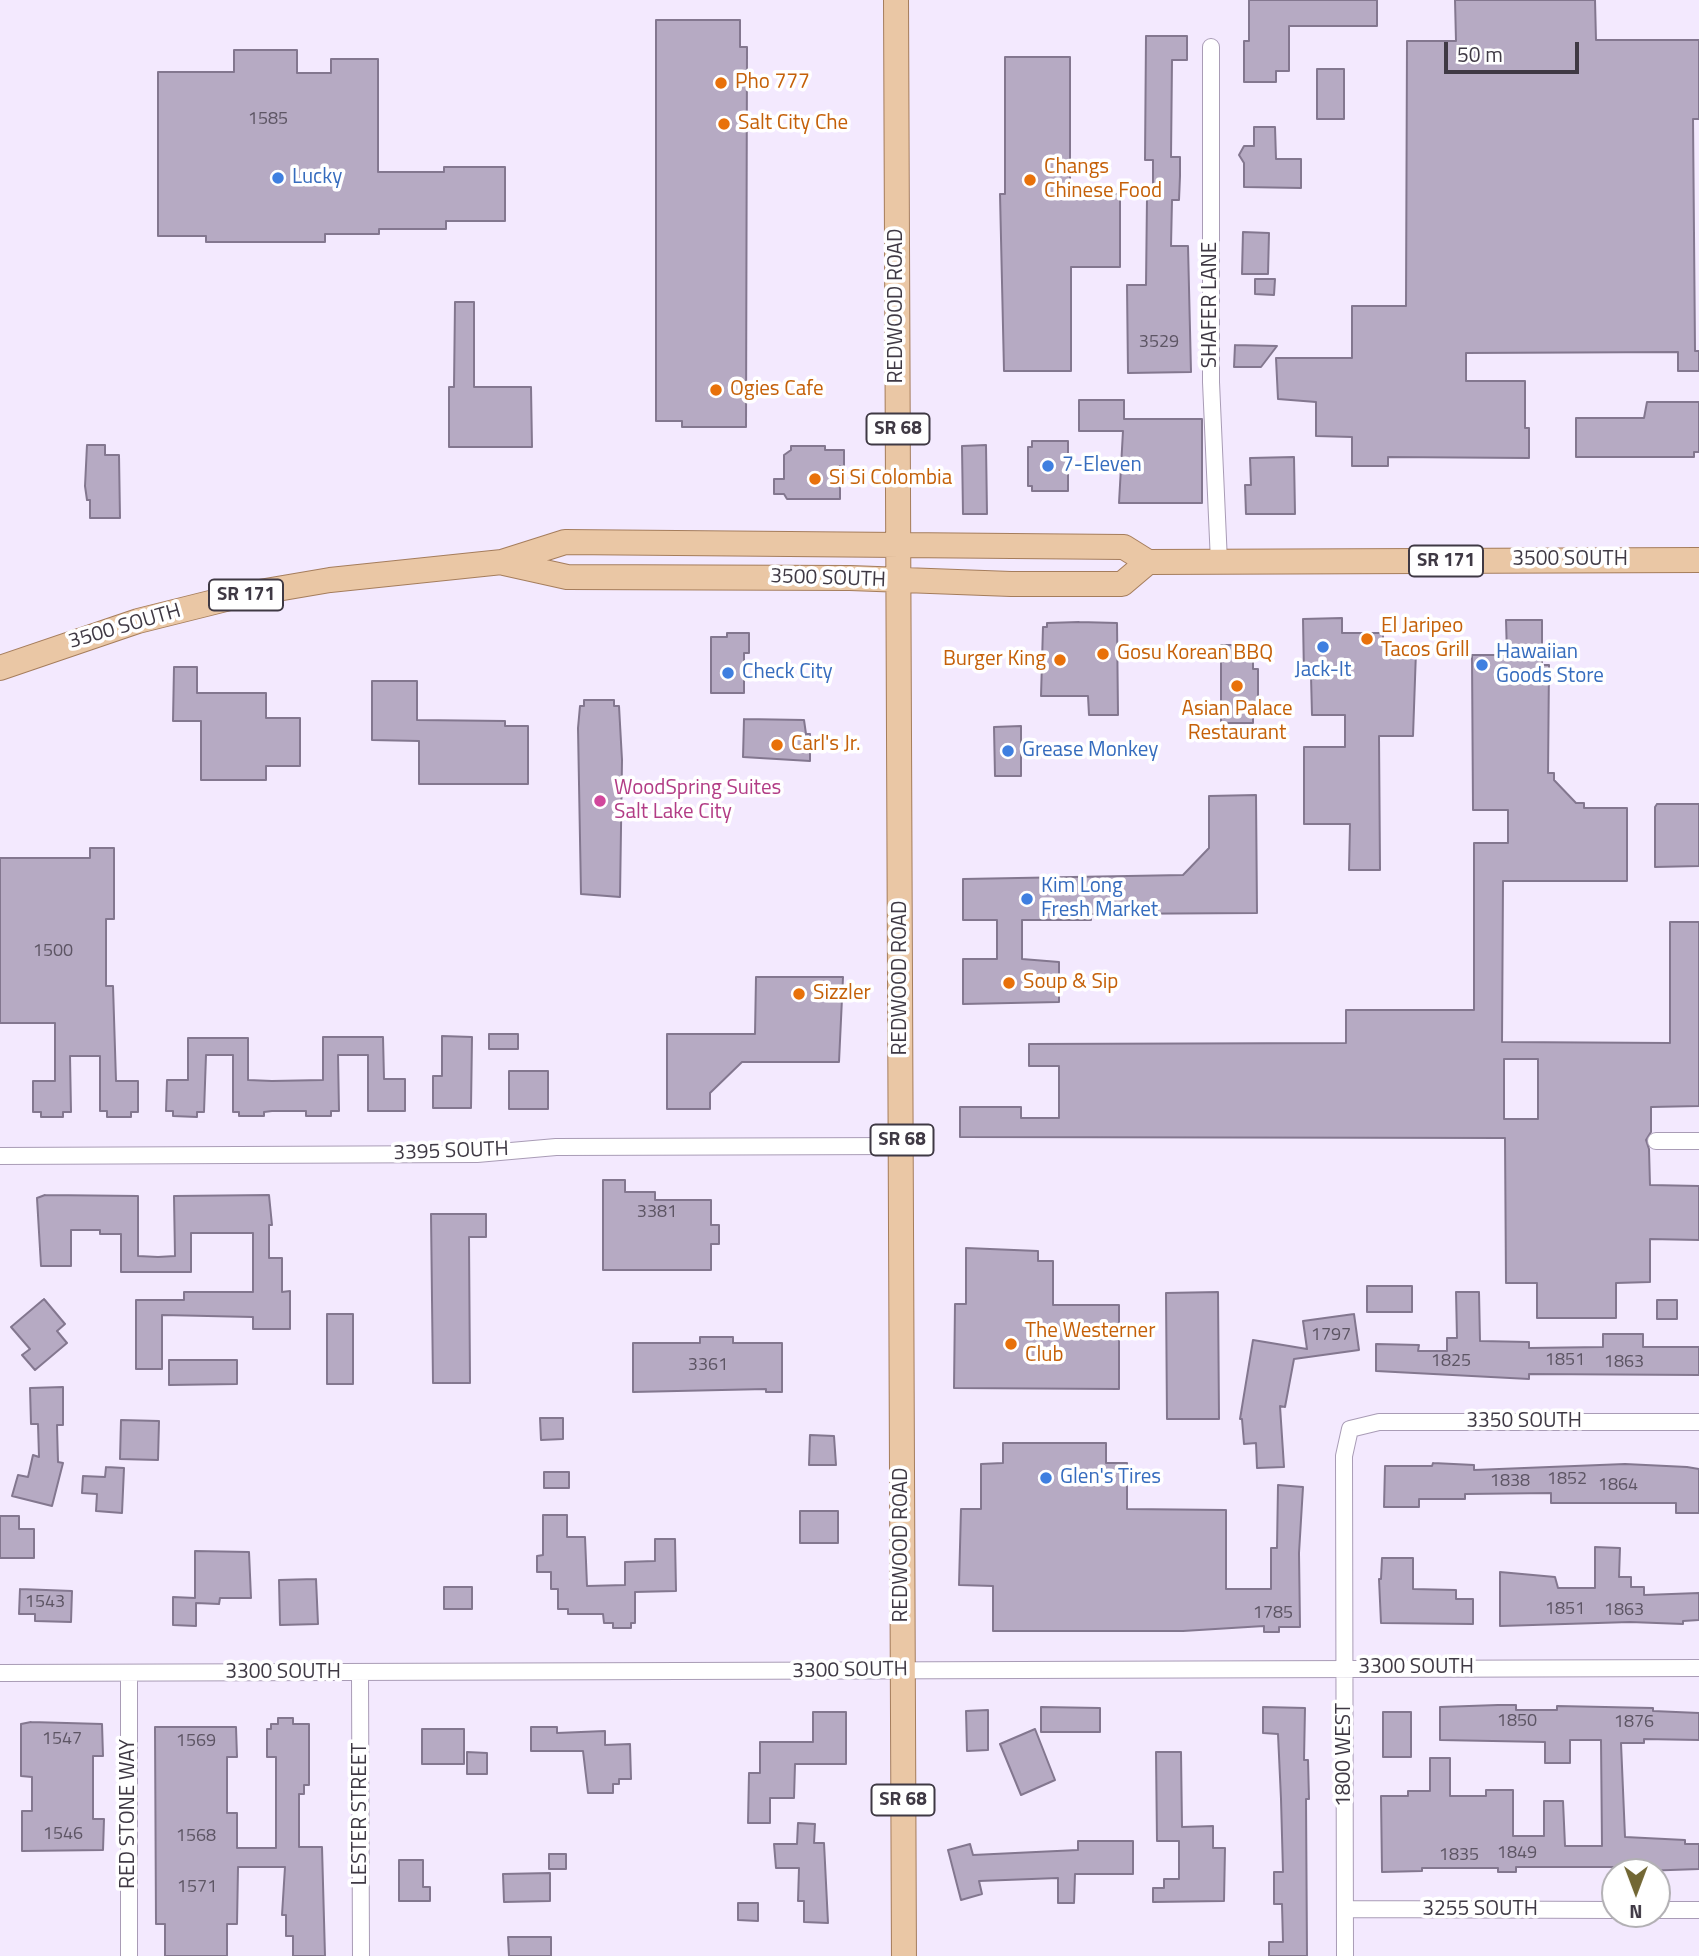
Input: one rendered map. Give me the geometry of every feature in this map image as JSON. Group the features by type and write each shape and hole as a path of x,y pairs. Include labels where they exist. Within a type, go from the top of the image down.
{"main road":[{"name":"REDWOOD ROAD","path":"896,0 901,582 904,1956"},
{"name":"3500 SOUTH","path":"0,668 51,648 138,621 242,595 330,580 502,562 565,542 1124,547 1148,562 1699,560"},
{"name":"3500 SOUTH","path":"502,562 566,577 850,578 901,582 1122,584 1148,562"}],"street":[{"name":"SHAFER LANE","path":"1211,47 1211,382 1216,446 1219,562"},
{"path":"1656,1141 1699,1141"},
{"name":"3395 SOUTH","path":"0,1156 477,1154 555,1147 901,1146"},
{"name":"3350 SOUTH","path":"1350,1429 1378,1422 1699,1422"},
{"name":"1800 WEST","path":"1345,1956 1344,1456 1350,1429"},
{"name":"3300 SOUTH","path":"0,1673 1699,1668"},
{"name":"RED STONE WAY","path":"129,1673 129,1956"},
{"name":"LESTER STREET","path":"360,1673 361,1956"},
{"name":"3255 SOUTH","path":"1345,1909 1601,1910"},
{"path":"1671,1910 1699,1910"}],"building":[{"path":"1249,0 1377,0 1377,26 1289,26 1289,71 1276,71 1276,82 1244,82 1244,41 1249,41"},
{"path":"1455,0 1595,0 1596,40 1699,40 1699,119 1693,119 1695,351 1699,351 1699,371 1678,371 1678,352 1466,353 1466,381 1525,381 1525,428 1529,428 1529,458 1388,457 1388,466 1352,466 1352,437 1316,436 1316,402 1278,399 1276,358 1352,358 1352,306 1406,306 1407,41 1456,41"},
{"path":"656,20 740,20 740,47 747,47 746,427 682,427 682,421 656,421"},
{"path":"1146,36 1187,36 1187,60 1172,60 1171,157 1180,157 1180,176 1179,200 1172,200 1171,246 1188,246 1191,372 1128,373 1127,285 1146,285 1147,198 1153,198 1153,160 1145,160"},
{"path":"234,50 297,50 297,73 331,73 331,59 378,59 378,172 444,172 444,167 505,167 505,221 446,221 446,229 379,229 379,234 325,234 325,242 206,242 206,236 158,236 158,72 234,72"},
{"path":"1005,57 1070,57 1070,194 1120,194 1120,267 1071,267 1071,371 1004,371 1000,194 1005,194"},
{"path":"1317,69 1344,69 1344,119 1317,119"},
{"path":"1254,127 1275,127 1276,159 1301,159 1301,188 1244,187 1244,163 1239,155 1244,146 1254,146"},
{"path":"1243,232 1269,233 1268,274 1242,274"},
{"path":"1255,279 1275,279 1274,295 1255,294"},
{"path":"455,302 474,302 474,387 531,387 532,447 449,447 449,387 454,387"},
{"path":"1235,345 1277,346 1261,367 1234,367"},
{"path":"1079,400 1124,400 1124,419 1202,419 1202,503 1119,503 1123,431 1079,431"},
{"path":"1647,402 1699,402 1699,452 1694,452 1694,457 1576,457 1576,418 1644,418"},
{"name":"7-Eleven","path":"1032,441 1068,441 1068,491 1032,491 1032,486 1028,486 1028,447 1032,447"},
{"path":"87,445 105,445 105,455 119,455 120,518 90,518 90,500 87,500 85,486"},
{"path":"986,445 987,514 963,514 962,446"},
{"path":"791,446 825,446 825,450 844,450 844,466 840,466 840,499 787,499 784,494 774,494 774,479 784,479 784,455 791,450"},
{"path":"1294,457 1295,514 1246,514 1245,485 1251,485 1250,458"},
{"path":"1342,618 1342,633 1383,633 1383,651 1416,651 1413,736 1379,736 1380,870 1349,870 1350,824 1304,824 1304,747 1345,747 1345,715 1312,715 1311,676 1304,676 1303,619"},
{"path":"1506,620 1542,620 1542,665 1549,665 1548,773 1554,773 1554,780 1576,803 1584,803 1584,808 1627,808 1627,881 1503,881 1502,1042 1670,1043 1670,922 1699,922 1699,1106 1651,1107 1651,1132 1646,1140 1649,1149 1650,1185 1699,1186 1699,1240 1650,1239 1650,1282 1616,1283 1616,1318 1537,1318 1537,1283 1506,1283 1505,1138 960,1137 960,1107 1021,1107 1021,1118 1059,1118 1059,1066 1029,1066 1029,1044 1346,1043 1346,1010 1474,1010 1474,843 1508,843 1508,810 1473,810 1472,655 1507,655","holes":["1504,1059 1538,1059 1538,1119 1504,1119"]},
{"path":"1047,623 1117,623 1118,715 1089,715 1088,696 1041,696 1043,627 1047,627"},
{"name":"Check City","path":"727,633 749,633 749,653 744,653 744,693 711,693 711,637 727,637"},
{"name":"Asian Palace Restaurant","path":"1221,645 1253,645 1253,669 1258,669 1258,705 1253,705 1253,723 1221,723"},
{"path":"174,667 197,667 197,693 266,693 266,718 300,718 300,766 266,766 266,780 201,780 201,721 173,721"},
{"path":"372,681 417,681 417,720 505,721 505,726 528,726 528,784 419,784 419,741 372,740"},
{"name":"WoodSpring Suites Salt Lake City","path":"584,700 614,700 614,706 619,706 622,760 620,897 581,894 578,728 580,706 584,706"},
{"name":"Carl's Jr.","path":"744,719 804,720 806,734 810,734 810,761 743,757"},
{"name":"Grease Monkey","path":"1021,726 1021,776 995,776 994,727"},
{"path":"1256,795 1257,913 1091,914 1091,920 1022,920 1022,959 1059,962 1059,1002 963,1004 963,959 997,959 997,920 963,920 963,879 1183,875 1209,848 1209,796"},
{"path":"1657,804 1699,804 1699,866 1655,867"},
{"path":"90,848 114,848 114,919 106,919 106,986 113,986 116,1081 138,1081 138,1112 131,1112 131,1117 107,1117 107,1111 100,1111 100,1056 70,1056 71,1112 63,1112 63,1117 41,1117 41,1112 33,1112 33,1081 55,1081 55,1023 0,1023 0,858 90,858"},
{"path":"756,977 843,977 839,1062 742,1062 710,1093 710,1109 667,1109 667,1034 755,1034"},
{"path":"489,1034 518,1034 518,1049 489,1049"},
{"path":"442,1036 472,1037 471,1108 433,1108 433,1076 442,1076"},
{"path":"323,1037 383,1037 384,1079 405,1079 405,1111 368,1111 368,1055 338,1055 339,1111 331,1111 331,1116 306,1116 306,1111 272,1111 264,1112 264,1116 239,1116 239,1112 233,1112 233,1055 206,1055 204,1112 197,1112 197,1117 173,1116 173,1111 166,1111 167,1080 188,1080 188,1038 248,1038 248,1080 272,1081 323,1080"},
{"path":"509,1071 548,1071 548,1109 509,1109"},
{"path":"603,1180 625,1180 625,1192 655,1192 655,1200 711,1200 711,1225 719,1225 719,1244 711,1244 711,1270 603,1270"},
{"path":"45,1195 138,1196 138,1256 158,1257 175,1256 174,1196 269,1195 272,1225 269,1225 269,1258 282,1258 282,1292 290,1291 290,1329 253,1329 253,1317 162,1315 162,1369 136,1369 136,1300 184,1300 184,1292 253,1292 253,1233 191,1233 191,1272 121,1272 121,1234 100,1234 100,1230 71,1230 71,1266 41,1266 37,1198"},
{"path":"431,1214 486,1214 486,1237 469,1237 470,1383 433,1383"},
{"path":"966,1248 1038,1251 1038,1261 1053,1261 1053,1305 1119,1305 1119,1389 954,1388 955,1304 966,1304"},
{"path":"1367,1286 1412,1286 1412,1312 1367,1312"},
{"path":"1218,1292 1219,1419 1167,1419 1166,1293"},
{"path":"1456,1292 1479,1292 1480,1341 1529,1342 1529,1348 1603,1347 1603,1334 1643,1334 1643,1347 1699,1347 1699,1375 1529,1374 1529,1379 1376,1371 1376,1344 1419,1345 1418,1351 1447,1351 1447,1338 1457,1338"},
{"path":"44,1299 65,1324 57,1331 67,1343 35,1370 22,1355 30,1349 11,1327"},
{"path":"1657,1300 1677,1300 1677,1319 1657,1319"},
{"path":"327,1314 353,1314 353,1384 327,1384"},
{"path":"1354,1314 1359,1350 1294,1359 1285,1407 1280,1406 1284,1467 1257,1468 1256,1443 1244,1444 1240,1419 1253,1340 1307,1349 1303,1321"},
{"path":"700,1337 733,1337 733,1343 782,1343 782,1392 766,1392 766,1389 633,1392 633,1343 700,1343"},
{"path":"169,1360 237,1360 237,1384 169,1385"},
{"path":"63,1387 63,1425 57,1425 58,1462 63,1463 52,1506 12,1496 18,1475 28,1477 33,1455 39,1457 38,1424 31,1424 30,1388"},
{"path":"540,1418 563,1418 563,1439 541,1440"},
{"path":"121,1420 159,1421 158,1460 120,1459"},
{"path":"810,1435 834,1436 836,1465 809,1465"},
{"path":"1003,1443 1106,1443 1106,1463 1127,1463 1127,1509 1226,1510 1226,1589 1271,1589 1271,1548 1277,1548 1278,1485 1303,1487 1299,1553 1300,1627 1279,1627 1279,1632 1264,1632 1264,1626 1183,1631 993,1631 993,1586 959,1585 961,1509 981,1509 981,1464 1003,1463"},
{"path":"1433,1463 1474,1465 1474,1470 1625,1464 1699,1469 1699,1513 1676,1513 1676,1503 1551,1503 1551,1493 1465,1494 1465,1499 1419,1499 1419,1507 1384,1507 1385,1466 1432,1466"},
{"path":"106,1467 124,1468 122,1513 96,1511 97,1494 82,1493 83,1476 105,1477"},
{"path":"544,1472 569,1472 569,1488 544,1488"},
{"path":"800,1511 838,1511 838,1543 800,1543"},
{"path":"543,1515 567,1515 567,1537 585,1537 587,1586 625,1585 625,1562 655,1561 655,1539 675,1539 676,1591 635,1592 635,1623 631,1623 631,1628 613,1628 613,1623 604,1623 603,1614 568,1614 568,1609 558,1609 558,1589 551,1589 551,1572 537,1572 537,1556 543,1555"},
{"path":"0,1516 19,1516 19,1529 34,1529 34,1558 0,1558"},
{"path":"1595,1547 1620,1548 1619,1577 1631,1577 1631,1587 1644,1587 1644,1595 1699,1593 1699,1620 1683,1621 1683,1624 1630,1622 1500,1626 1500,1572 1555,1577 1558,1588 1595,1588"},
{"path":"195,1551 249,1552 251,1598 220,1598 219,1604 196,1603 196,1626 173,1625 173,1597 195,1598"},
{"path":"1382,1558 1413,1558 1413,1589 1456,1590 1456,1599 1473,1599 1473,1624 1381,1623 1379,1579"},
{"path":"316,1579 318,1624 280,1625 279,1580"},
{"path":"444,1587 472,1587 472,1609 444,1609"},
{"path":"20,1589 72,1591 71,1622 35,1621 35,1614 19,1614"},
{"path":"1516,1705 1516,1710 1557,1710 1557,1706 1653,1708 1653,1711 1699,1713 1699,1740 1644,1739 1644,1743 1621,1743 1625,1837 1685,1840 1685,1844 1699,1844 1699,1869 1671,1870 1671,1858 1601,1858 1601,1867 1516,1867 1516,1872 1498,1872 1498,1868 1422,1868 1422,1871 1382,1872 1381,1796 1408,1796 1408,1791 1430,1791 1430,1758 1450,1758 1450,1796 1486,1796 1486,1790 1513,1790 1513,1836 1544,1836 1544,1801 1563,1801 1565,1846 1602,1846 1601,1740 1570,1740 1570,1763 1545,1763 1545,1742 1440,1740 1440,1707"},
{"path":"1041,1707 1100,1708 1100,1732 1041,1732"},
{"path":"1263,1707 1305,1708 1304,1760 1308,1760 1309,1799 1306,1799 1307,1956 1269,1956 1269,1942 1283,1942 1282,1904 1274,1904 1274,1872 1283,1872 1278,1734 1263,1733"},
{"path":"988,1710 988,1750 967,1751 966,1711"},
{"path":"813,1712 846,1712 846,1764 795,1764 794,1798 770,1798 770,1823 748,1823 749,1773 760,1773 760,1742 813,1742"},
{"path":"1383,1712 1411,1712 1411,1757 1383,1757"},
{"path":"278,1718 293,1718 293,1724 309,1724 309,1785 304,1785 304,1794 299,1794 299,1847 322,1847 325,1956 293,1956 293,1936 286,1936 286,1915 282,1915 285,1867 238,1867 237,1924 227,1924 227,1956 165,1956 165,1924 156,1924 155,1727 236,1727 237,1757 227,1757 227,1813 237,1813 237,1848 276,1848 276,1757 267,1757 267,1729 271,1729 271,1724 278,1724"},
{"path":"21,1724 102,1724 103,1756 93,1756 93,1819 104,1819 103,1850 22,1851 22,1811 32,1811 32,1777 21,1776"},
{"path":"531,1727 557,1727 557,1733 605,1731 605,1745 630,1744 631,1779 619,1779 619,1784 613,1784 613,1793 588,1793 583,1751 531,1751"},
{"path":"422,1729 464,1729 464,1764 422,1764"},
{"path":"1035,1729 1055,1780 1021,1795 1000,1744"},
{"path":"467,1752 487,1753 487,1774 467,1774"},
{"path":"1156,1752 1181,1752 1182,1827 1213,1826 1213,1848 1225,1848 1224,1901 1153,1902 1153,1888 1164,1888 1164,1879 1179,1879 1179,1841 1157,1841"},
{"path":"798,1823 815,1824 814,1843 824,1843 828,1923 804,1922 804,1901 798,1901 799,1868 776,1868 774,1844 797,1844"},
{"path":"1078,1841 1133,1841 1133,1874 1075,1874 1074,1903 1058,1903 1058,1878 979,1881 982,1894 961,1900 948,1850 970,1844 973,1855 1078,1850"},
{"path":"549,1854 566,1854 566,1869 549,1869"},
{"path":"399,1860 423,1860 423,1887 430,1887 430,1901 399,1901"},
{"path":"550,1873 550,1901 504,1902 503,1874"},
{"path":"738,1903 758,1903 758,1921 738,1920"},
{"path":"508,1937 551,1937 551,1956 509,1956"}],"place":[{"name":"Pho 777","path":"721,83"},
{"name":"Salt City Che","path":"724,124"},
{"name":"Lucky","path":"278,178"},
{"name":"Changs Chinese Food","path":"1030,180"},
{"name":"Ogies Cafe","path":"716,390"},
{"name":"7-Eleven","path":"1048,466"},
{"name":"Si Si Colombia","path":"815,479"},
{"name":"El Jaripeo Tacos Grill","path":"1367,639"},
{"name":"Jack-It","path":"1323,647"},
{"name":"Gosu Korean BBQ","path":"1103,654"},
{"name":"Burger King","path":"1060,660"},
{"name":"Hawaiian Goods Store","path":"1482,665"},
{"name":"Check City","path":"728,673"},
{"name":"Asian Palace Restaurant","path":"1237,686"},
{"name":"Carl's Jr.","path":"777,745"},
{"name":"Grease Monkey","path":"1008,751"},
{"name":"WoodSpring Suites Salt Lake City","path":"600,801"},
{"name":"Kim Long Fresh Market","path":"1027,899"},
{"name":"Soup & Sip","path":"1009,983"},
{"name":"Sizzler","path":"799,994"},
{"name":"The Westerner Club","path":"1011,1344"},
{"name":"Glen's Tires","path":"1046,1478"}]}
